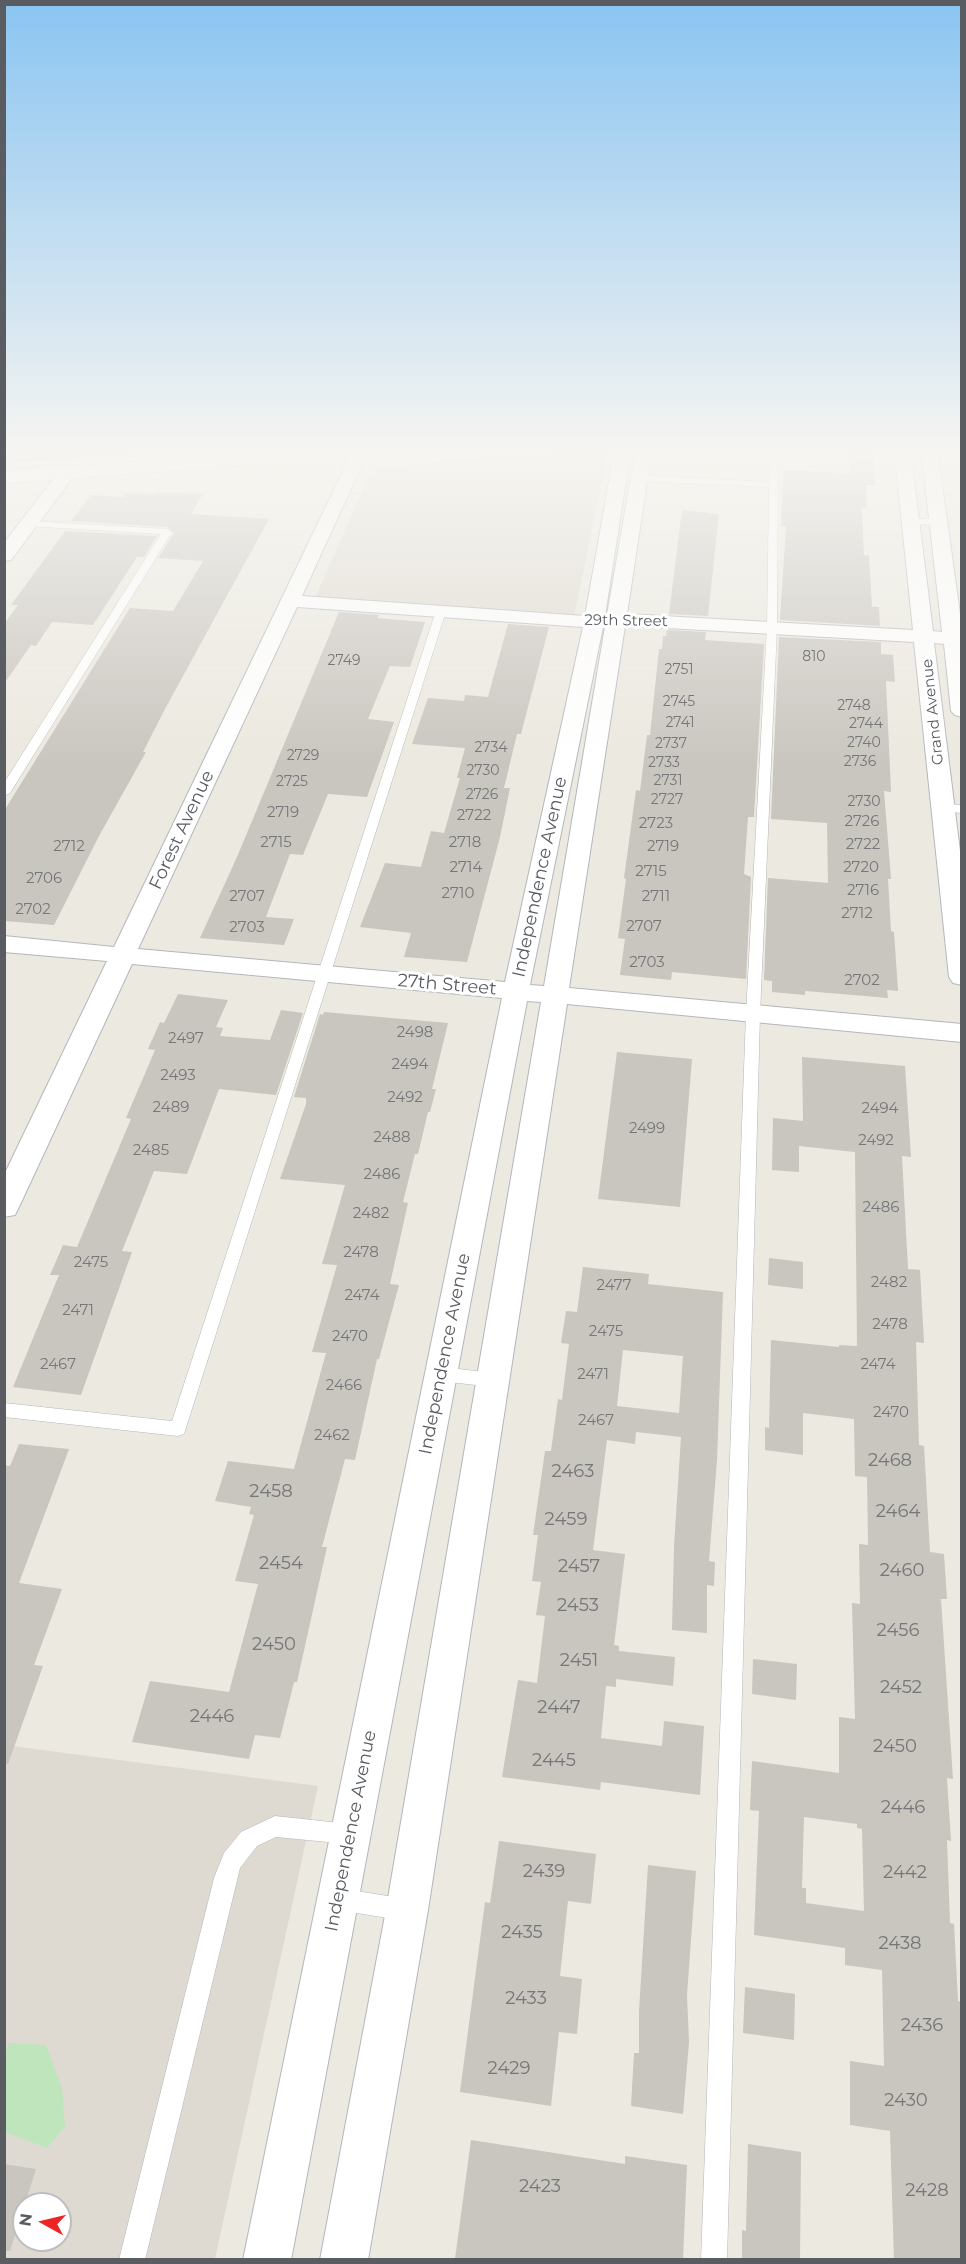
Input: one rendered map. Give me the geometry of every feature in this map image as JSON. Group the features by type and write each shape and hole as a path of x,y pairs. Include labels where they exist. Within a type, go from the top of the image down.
{"street":[{"name":"Forest Avenue","path":"4,1207 312,554"},
{"name":"Independence Avenue","path":"344,2259 406,1910 557,996 576,781 616,554"},
{"name":"Grand Avenue","path":"915,554 925,638 952,808 962,976"},
{"path":"942,554 957,639 962,711"},
{"name":"29th Street","path":"290,600 605,621 772,627 957,639"},
{"name":"Independence Avenue","path":"267,2259 516,992 576,781"},
{"name":"27th Street","path":"4,944 962,1033"}],"lane":[{"path":"4,793 153,554"},
{"path":"714,2259 753,1014 772,627 773,554"},
{"path":"4,1410 178,1428 441,611"},
{"path":"441,1374 493,1380"},
{"path":"132,2259 225,1878 232,1861 249,1839 275,1826 351,1834"},
{"path":"338,1899 406,1910"}],"shaded area":[{"path":"335,554 587,554 574,617 314,600"},
{"path":"4,1745 318,1786 215,2259 5,2259"}],"green space":[{"path":"9,2043 46,2045 62,2088 65,2126 47,2148 5,2132 5,2054"}],"building":[{"path":"48,554 146,554 144,557 137,557 93,625 52,622 36,646 31,645 4,684 4,624 18,605 11,605"},
{"path":"161,554 250,554 165,709 143,752 146,752 99,836 54,925 4,921 4,811 130,608 173,611 203,561 158,558"},
{"path":"677,554 715,554 708,616 669,614"},
{"path":"784,554 864,554 869,556 872,607 879,607 880,626 780,620"},
{"path":"339,612 425,622 410,667 390,666 368,719 394,722 367,797 328,794 303,855 290,854 266,917 294,919 284,945 200,938 237,857"},
{"path":"508,624 549,627 521,734 517,734 504,788 510,788 500,837 467,962 404,957 411,933 360,927 385,863 421,867 431,831 444,833 460,778 457,778 465,748 412,744 428,698 464,701 465,695 488,697"},
{"path":"667,630 706,632 705,640 764,644 754,817 748,817 744,874 751,877 746,979 672,972 671,980 620,975 625,939 618,938 626,879 624,878 636,790 640,791 647,735 650,735 659,649 662,649 663,636 666,636"},
{"path":"779,637 881,642 881,654 893,655 895,682 886,681 891,792 884,791 891,879 888,879 891,931 894,932 898,991 887,990 888,998 805,991 805,995 772,992 772,981 764,980 768,878 828,883 827,823 771,819"},
{"path":"178,994 228,1000 216,1027 223,1028 220,1036 270,1040 281,1010 303,1013 276,1095 219,1089 187,1174 154,1171 122,1251 132,1252 81,1395 13,1387 59,1275 50,1275 63,1245 77,1247 131,1119 126,1118 155,1050 148,1049 160,1022 164,1023"},
{"path":"324,1012 448,1023 432,1089 436,1089 418,1154 415,1154 403,1202 408,1203 390,1284 399,1285 379,1359 377,1359 355,1460 345,1459 322,1547 327,1547 297,1682 294,1682 280,1738 255,1735 249,1759 132,1742 150,1681 229,1692 258,1584 235,1581 254,1515 249,1514 251,1507 215,1501 228,1461 294,1469 326,1353 312,1352 337,1265 322,1264 345,1185 280,1179 306,1104 306,1098 294,1097 320,1014 323,1015"},
{"path":"617,1052 692,1059 680,1207 598,1199"},
{"path":"802,1057 905,1066 911,1157 902,1156 908,1269 920,1270 924,1343 916,1342 919,1445 924,1446 930,1552 944,1554 947,1599 941,1599 953,1779 947,1778 951,1841 947,1840 950,1923 954,1924 958,2001 962,2002 962,2259 894,2259 890,2131 850,2125 850,2061 884,2066 882,1970 845,1965 845,1948 754,1935 759,1811 750,1810 752,1761 839,1773 839,1717 855,1719 852,1603 860,1604 859,1544 868,1545 867,1477 855,1476 854,1419 803,1413 803,1455 765,1450 765,1427 769,1428 771,1340 839,1347 839,1345 857,1346 855,1152 799,1146 799,1172 772,1170 773,1118 803,1121","holes":["804,1817 857,1824 857,1828 862,1829 864,1911 806,1903 806,1888 802,1888"]},
{"path":"769,1258 803,1262 803,1289 768,1285"},
{"path":"583,1267 649,1274 648,1284 723,1292 717,1460 709,1561 715,1562 714,1586 707,1585 707,1633 672,1630 674,1546 681,1437 636,1432 635,1444 607,1440 593,1550 625,1554 614,1645 619,1646 619,1651 675,1657 673,1686 616,1679 616,1687 606,1686 601,1738 662,1746 664,1721 704,1726 700,1795 601,1782 600,1790 502,1777 518,1680 537,1683 545,1616 536,1615 541,1582 532,1581 538,1535 533,1535 545,1451 551,1451 558,1399 562,1400 569,1344 561,1343 566,1311 577,1312","holes":["623,1350 683,1356 679,1413 617,1406"]},
{"path":"19,1444 69,1449 19,1583 62,1589 34,1665 43,1666 8,1764 4,1763 4,1465 10,1466"},
{"path":"753,1659 797,1664 796,1700 752,1694"},
{"path":"499,1841 596,1854 591,1904 568,1901 560,1976 582,1979 577,2034 559,2032 551,2106 460,2092 485,1902 490,1903"},
{"path":"648,1865 696,1871 687,1995 689,2042 683,2114 631,2106 634,2053 639,2053 639,2011"},
{"path":"745,1987 795,1994 794,2040 743,2033"},
{"path":"471,2140 625,2164 625,2156 687,2165 683,2259 455,2259"},
{"path":"748,2144 801,2152 800,2259 742,2259 742,2230 746,2231"},
{"path":"4,2164 36,2169 29,2192 12,2192 12,2245 10,2251 4,2251"}]}
